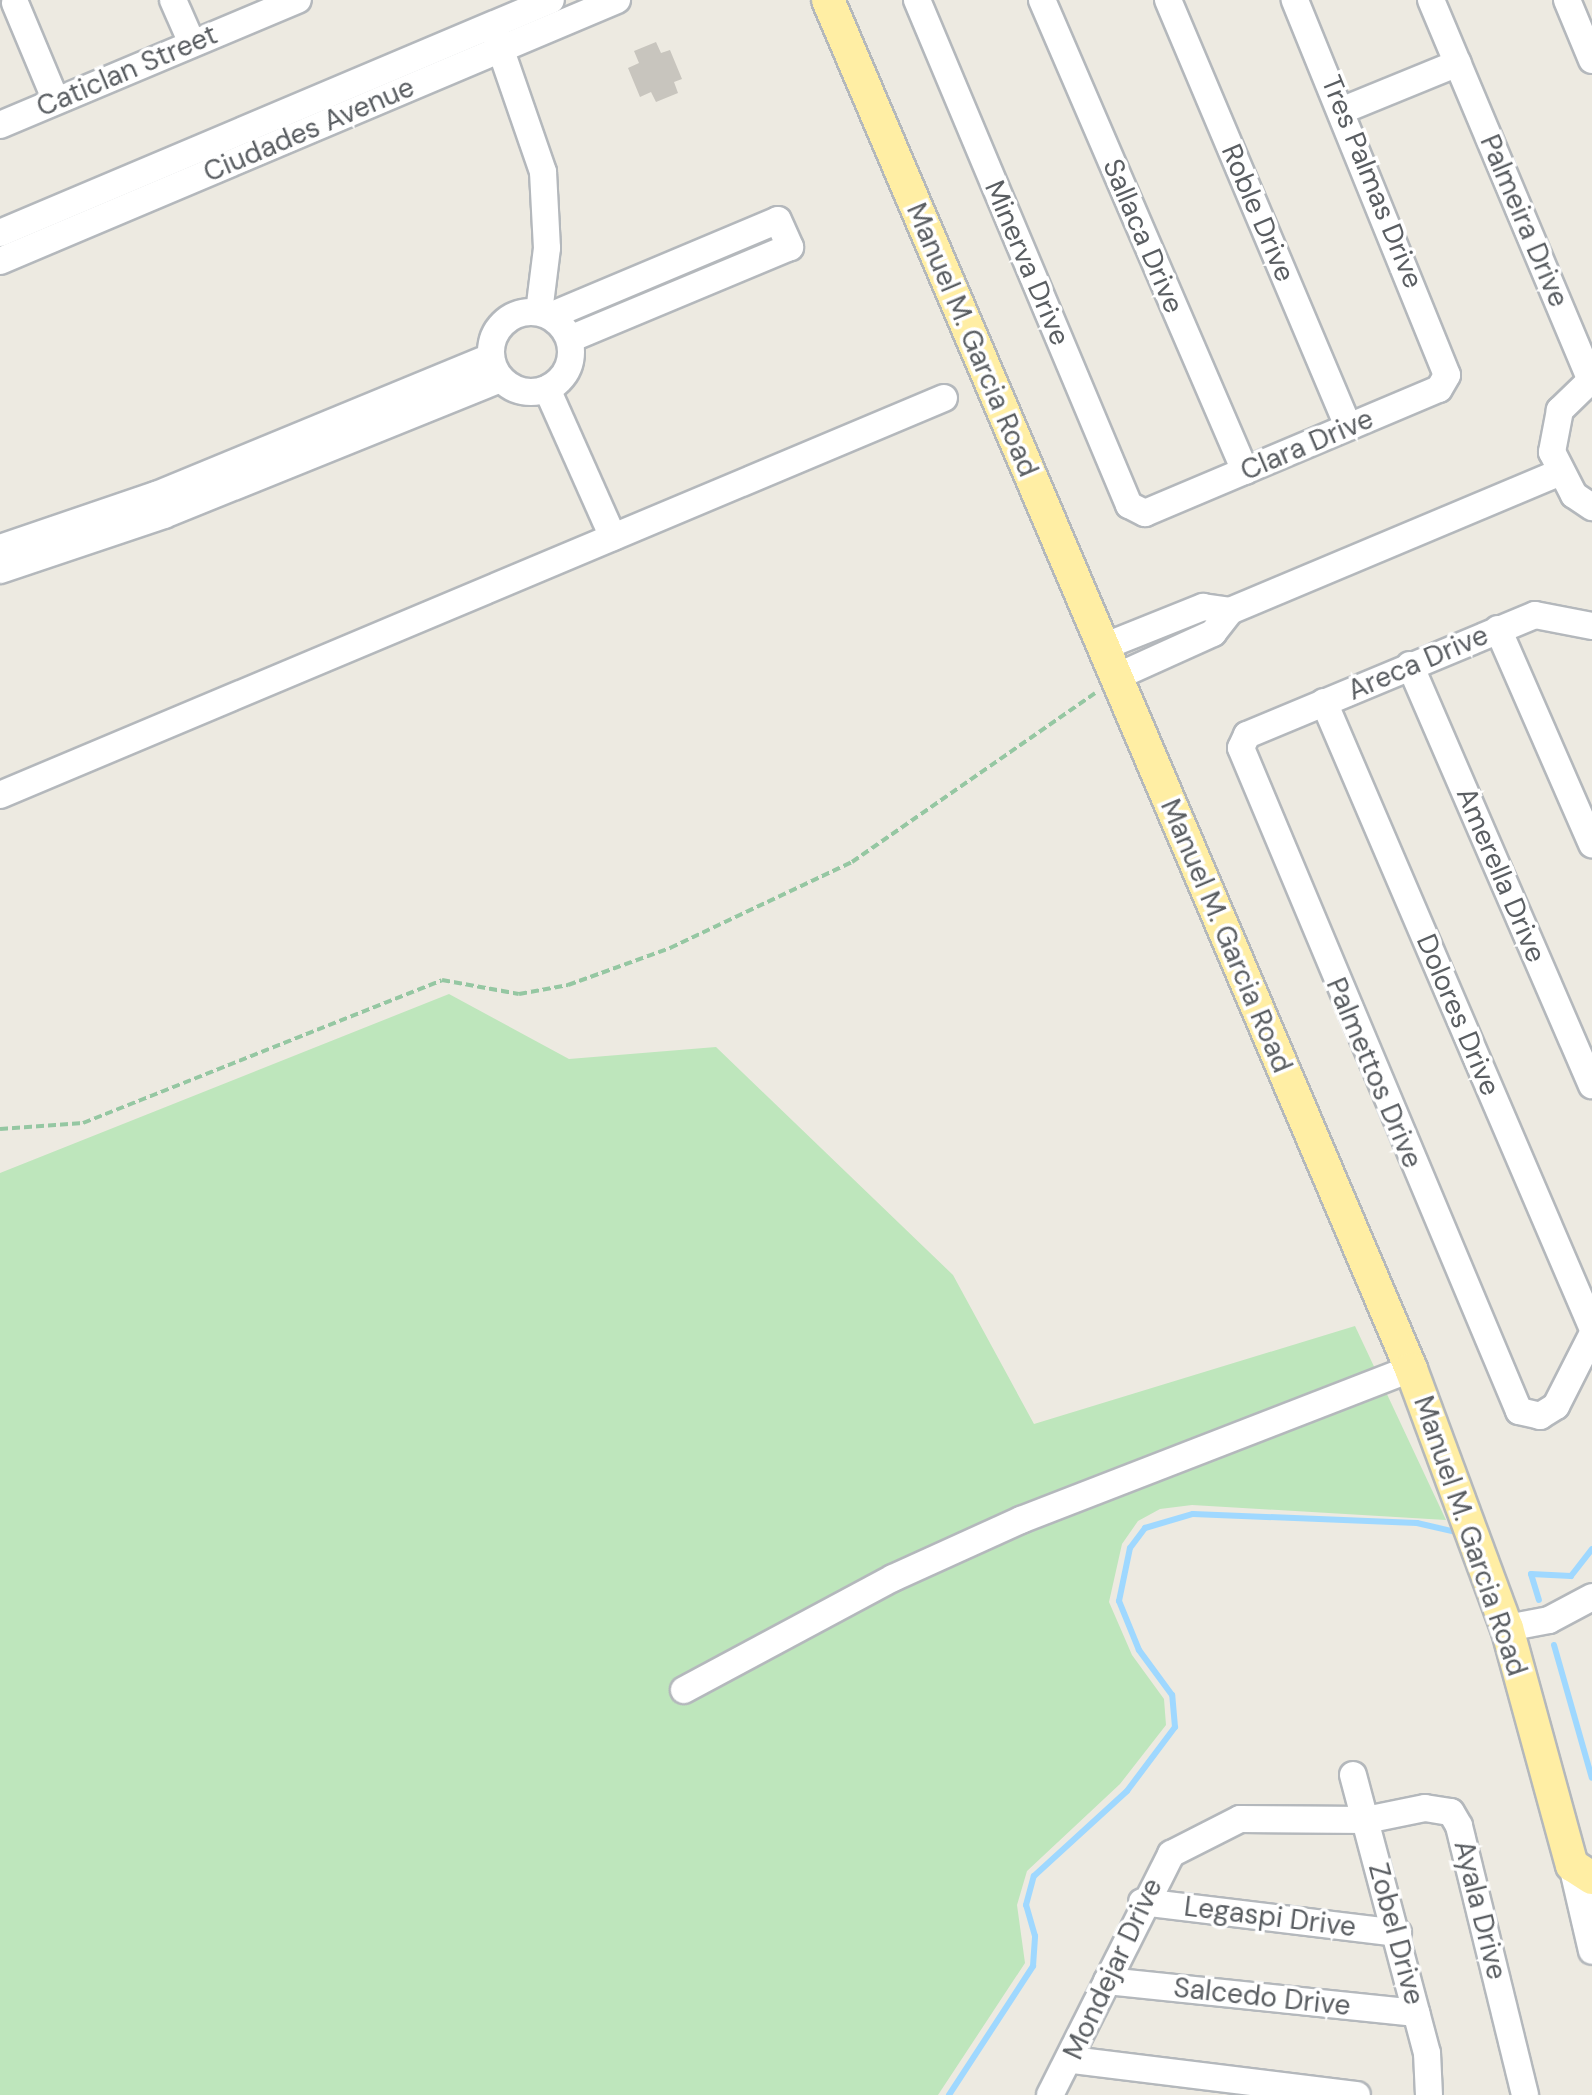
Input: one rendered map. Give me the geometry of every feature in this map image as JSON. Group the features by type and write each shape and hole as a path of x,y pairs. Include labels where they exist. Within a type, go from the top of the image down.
{"main road":[{"name":"Manuel M. Garcia Road","path":"828,0 1411,1369 1507,1628 1582,1871"}],"street":[{"path":"173,0 192,43"},
{"name":"Caticlan Street","path":"0,125 298,0"},
{"name":"Ciudades Avenue","path":"0,261 497,37 551,0"},
{"name":"Ciudades Avenue","path":"0,233 497,37 617,0"},
{"name":"Minerva Drive","path":"917,0 1129,505 1150,512"},
{"name":"Sallaca Drive","path":"1042,0 1245,471"},
{"name":"Roble Drive","path":"1168,0 1348,426"},
{"name":"Tres Palmas Drive","path":"1295,0 1446,365"},
{"name":"Palmeira Drive","path":"1431,0 1591,379"},
{"path":"1567,0 1592,60"},
{"path":"11,1 56,101"},
{"path":"496,368 518,390 547,389 568,369 570,339 544,314 547,248 543,172 497,37"},
{"path":"1343,110 1458,63"},
{"path":"496,368 503,322 544,314 778,220 790,247 570,339"},
{"name":"Clara Drive","path":"1150,512 1439,389 1446,365"},
{"path":"0,570 496,368"},
{"path":"1591,379 1556,420 1558,473 1592,507"},
{"path":"547,389 613,537"},
{"path":"0,795 944,398"},
{"path":"1116,677 1213,633 1230,611 1558,473"},
{"path":"0,548 112,523"},
{"path":"1103,647 1203,607 1230,611"},
{"name":"Areca Drive","path":"1247,735 1535,615 1592,626"},
{"path":"1498,629 1592,844"},
{"name":"Amerella Drive","path":"1410,665 1592,1085"},
{"name":"Dolores Drive","path":"1324,702 1592,1327"},
{"name":"Palmettos Drive","path":"1247,735 1241,760 1519,1411 1540,1416 1556,1406 1592,1335"},
{"path":"684,1690 893,1578 1021,1520 1411,1369"},
{"path":"1507,1628 1549,1620 1592,1597"},
{"name":"Zobel Drive","path":"1353,1775 1398,1933 1416,2013 1429,2095"},
{"name":"Ayala Drive","path":"1366,1820 1425,1808 1456,1818 1525,2095"},
{"name":"Mondejar Drive","path":"1050,2095 1072,2060 1142,1902 1171,1854 1213,1829 1265,1816 1366,1820"},
{"path":"1582,1871 1592,1951"},
{"name":"Legaspi Drive","path":"1142,1902 1398,1933"},
{"name":"Salcedo Drive","path":"1107,1981 1416,2013"},
{"path":"1072,2060 1357,2095"}],"path":[{"path":"0,1129 83,1123 442,980 519,994 568,985 670,948 901,832 1116,677"}],"green space":[{"path":"449,994 569,1059 716,1047 953,1275 1034,1424 1355,1326 1446,1520 1192,1505 1160,1509 1138,1521 1122,1544 1109,1602 1132,1655 1164,1699 1166,1725 1120,1784 1027,1871 1017,1905 1025,1963 938,2095 0,2095 0,1173"}],"building":[{"path":"656,42 661,53 670,50 682,79 674,82 678,93 656,102 651,92 640,97 628,68 639,63 634,51"}],"waterway":[{"path":"949,2095 1033,1966 1035,1936 1026,1905 1034,1876 1127,1791 1175,1727 1172,1695 1139,1650 1119,1601 1130,1548 1145,1528 1193,1514 1417,1523 1452,1531"},
{"path":"1531,1574 1571,1576 1592,1549"},
{"path":"1531,1574 1539,1600"},
{"path":"1554,1645 1592,1778"}]}
